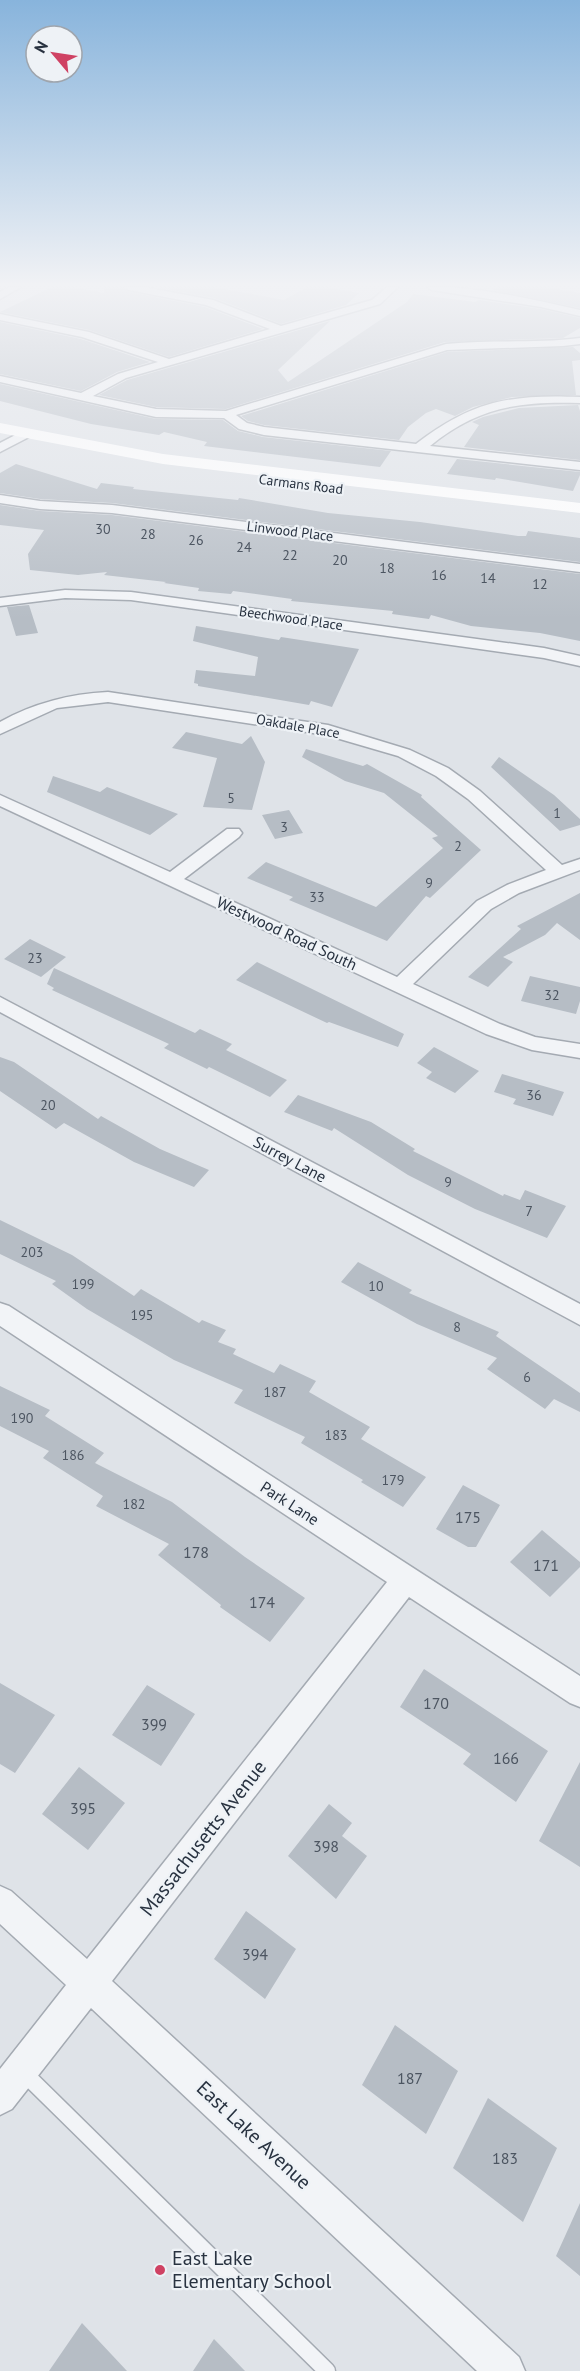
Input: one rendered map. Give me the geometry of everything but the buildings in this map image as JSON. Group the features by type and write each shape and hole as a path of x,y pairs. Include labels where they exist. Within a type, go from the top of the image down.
{"street":[{"path":"85,398 156,413 182,416 227,414 280,398"},
{"path":"419,448 449,425 475,412 522,402 580,400"},
{"path":"227,414 243,426 264,431 580,466"},
{"name":"Carmans Road","path":"0,428 163,459 580,508"},
{"path":"0,448 25,434"},
{"name":"Carmans Road","path":"25,434 51,444 173,469 580,518"},
{"name":"Linwood Place","path":"0,499 40,505 112,508 580,568"},
{"name":"Beechwood Place","path":"0,602 74,593 131,596 544,653 580,661"},
{"name":"Oakdale Place","path":"0,729 44,706 86,697 108,697 328,730 404,753 442,772 474,795 559,872"},
{"name":"Westwood Road South","path":"0,800 503,1032 532,1043 580,1051"},
{"path":"172,879 233,832"},
{"path":"400,985 484,905 513,889 580,864"},
{"name":"Surrey Lane","path":"0,1004 580,1315"},
{"name":"Park Lane","path":"0,1313 580,1693"},
{"name":"Massachusetts Avenue","path":"0,2097 406,1579"},
{"name":"East Lake Avenue","path":"0,1902 88,1985 209,2093 505,2371"}],"lane":[{"path":"21,2070 327,2371"}],"place":[{"name":"East Lake Elementary School","path":"160,2270"}]}
